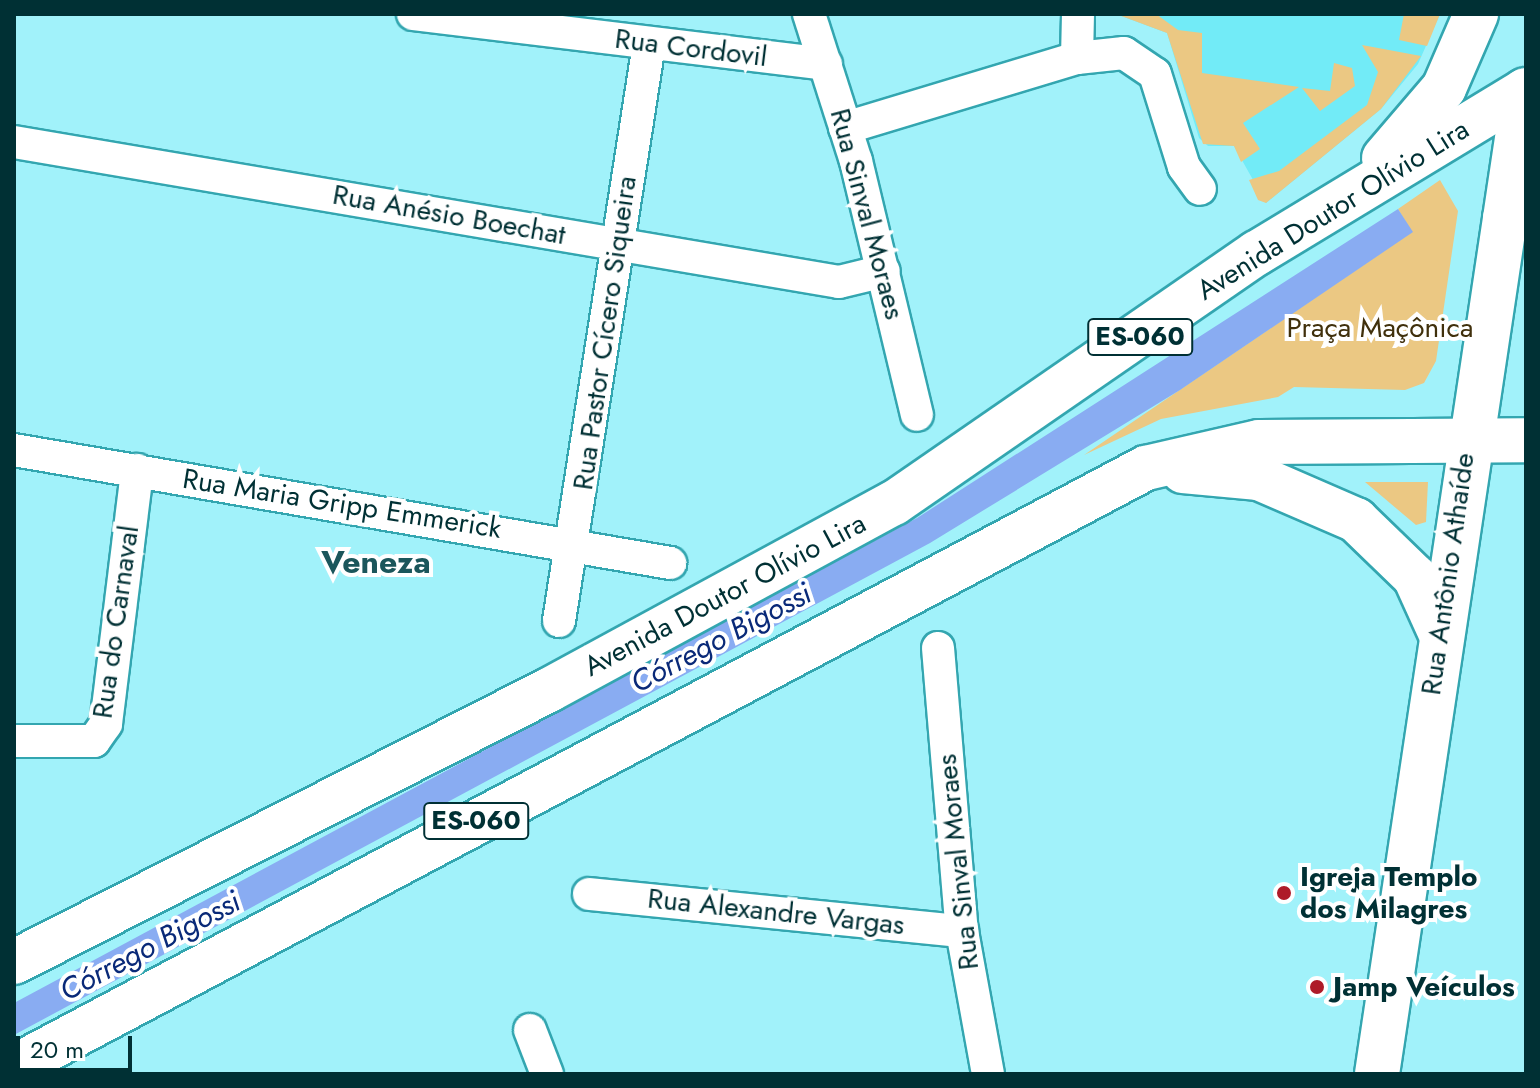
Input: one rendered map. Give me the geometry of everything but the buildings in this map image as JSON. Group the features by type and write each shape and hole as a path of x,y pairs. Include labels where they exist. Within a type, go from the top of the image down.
{"main road":[{"path":"1341,201 1423,118 1476,14"},
{"name":"Avenida Doutor Olívio Lira","path":"14,962 549,690 894,503 1341,201 1525,86"},
{"name":"Rua Antônio Athaíde","path":"1377,1074 1467,442 1516,201 1525,86"},
{"name":"ES-060","path":"14,1067 1110,484 1182,456 1259,442 1526,440"},
{"path":"1110,484 1222,472 1326,502 1401,559 1440,632"}],"street":[{"name":"Rua Cordovil","path":"413,14 826,64"},
{"name":"Rua Sinval Moraes","path":"809,14 845,128 884,271 917,415"},
{"path":"1077,58 1078,14"},
{"name":"Rua Pastor Cícero Siqueira","path":"559,621 575,541 616,243 649,44"},
{"path":"845,128 1077,58 1124,53 1143,59 1155,74 1184,167 1200,189"},
{"name":"Rua Anésio Boechat","path":"14,142 839,282 884,271"},
{"name":"Rua Maria Gripp Emmerick","path":"14,450 575,541 670,563"},
{"name":"Rua do Carnaval","path":"14,741 94,741 106,724 137,470"},
{"name":"Rua Sinval Moraes","path":"938,648 962,931 988,1074"},
{"name":"Rua Alexandre Vargas","path":"589,894 962,931"},
{"path":"530,1030 547,1074"}],"shaded area":[{"path":"1116,14 1440,14 1418,64 1381,109 1266,203 1234,146 1208,146 1199,138 1167,33"}],"green space":[{"path":"1116,14 1156,14 1178,30 1202,33 1202,73 1299,87 1243,123 1260,149 1241,162 1234,146 1203,144 1167,33"},
{"path":"1404,14 1440,14 1427,46 1399,40"},
{"path":"1362,45 1421,56 1381,109 1266,203 1258,200 1249,180 1279,171 1367,105 1378,72"},
{"path":"1334,63 1352,68 1355,86 1320,111 1302,88 1330,91"},
{"name":"Praça Maçônica","path":"1440,180 1458,211 1436,361 1424,383 1405,390 1294,387 1278,397 1161,419 1084,455 1412,232 1398,209"},
{"path":"1365,482 1428,482 1426,522 1416,525"}],"water":[{"name":"Córrego Bigossi","path":"1398,209 1413,232 1180,390 930,543 14,1035 14,1003 917,518"}],"place":[{"name":"Igreja Templo dos Milagres","path":"1284,893"},
{"name":"Jamp Veículos","path":"1317,987"}],"district":[{"name":"Veneza","path":"376,562"}]}
